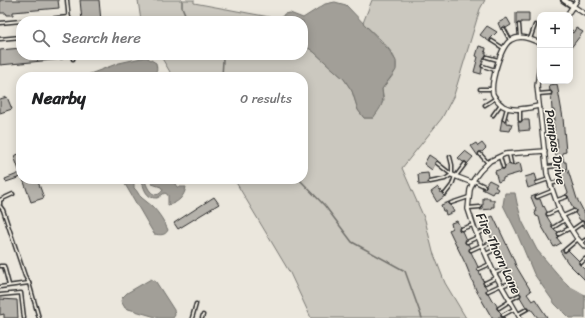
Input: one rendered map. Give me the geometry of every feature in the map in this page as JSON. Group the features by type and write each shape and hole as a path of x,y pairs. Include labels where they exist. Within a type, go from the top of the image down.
{"street":[{"path":"564,0 585,14"},
{"path":"569,12 577,0"},
{"path":"537,42 520,37 510,40 504,48 499,61 492,89 496,98 501,104 507,107 520,108 539,106"},
{"name":"Pampas Drive","path":"537,84 547,167 552,191 564,218 578,239 583,242 585,247"},
{"name":"Fire Thorn Lane","path":"519,316 490,264 477,236 468,208 469,198 473,182 480,171 488,163 509,153 545,151"},
{"path":"454,176 473,182"}],"lane":[{"path":"68,0 69,16"},
{"path":"0,23 16,22"},
{"path":"519,25 520,37"},
{"path":"530,39 535,25"},
{"path":"504,29 510,40"},
{"path":"0,39 16,37"},
{"path":"492,41 504,48"},
{"path":"487,57 499,61"},
{"path":"483,66 496,70"},
{"path":"480,89 492,89"},
{"path":"538,94 550,93"},
{"path":"484,105 496,98"},
{"path":"493,115 501,104"},
{"path":"505,118 507,107"},
{"path":"520,108 520,120"},
{"path":"509,153 511,163"},
{"path":"480,154 488,163"},
{"path":"500,156 503,167"},
{"path":"445,194 452,186 454,176 450,157"},
{"path":"437,163 454,176"},
{"path":"430,182 454,176 465,164"},
{"path":"547,167 557,166"},
{"path":"538,183 549,179"},
{"path":"550,184 561,181"},
{"path":"473,182 484,186"},
{"path":"537,197 552,191"},
{"path":"13,194 0,203 25,276 29,283 39,318"},
{"path":"555,200 566,197"},
{"path":"452,203 469,198"},
{"path":"468,208 480,208"},
{"path":"548,214 559,209"},
{"path":"554,227 574,210"},
{"path":"559,234 582,223"},
{"path":"461,229 473,225"},
{"path":"467,242 488,229"},
{"path":"565,250 578,239"},
{"path":"471,250 493,242"},
{"path":"486,254 496,249"},
{"path":"581,263 585,259"},
{"path":"479,269 490,264"},
{"path":"0,266 4,266 9,285"},
{"path":"495,273 505,269"},
{"path":"485,283 497,277"},
{"path":"488,291 512,282"},
{"path":"0,286 29,283"},
{"path":"0,295 21,293 24,318"},
{"path":"498,308 519,295"},
{"path":"192,318 196,304"},
{"path":"503,315 514,309"},
{"path":"519,316 527,309"}],"path":[{"path":"483,99 487,99 489,102"},
{"path":"505,118 508,118 508,123"},
{"path":"439,191 447,191"}],"shaded area":[{"path":"138,0 194,0 194,3 264,16 140,16"},
{"path":"372,0 485,0 480,9 454,95 442,118 402,168 425,220 433,252 445,283 466,318 311,318 290,273 237,184 308,184 308,72 170,72 163,60 308,60 308,48 344,79 352,91 358,110 364,118 373,118 384,100 382,89 395,71 396,62 390,50 363,23"},
{"path":"335,2 346,5 389,50 396,61 396,70 382,89 382,105 373,118 364,118 358,110 352,91 344,79 308,48 308,16 306,16 325,4"},
{"path":"290,13 298,16 283,16 284,14"},
{"path":"132,60 151,60 156,63 157,69 156,72 95,72 119,63"},
{"path":"125,184 134,184 134,188 141,197 152,206 163,220 168,230 164,234 154,234"},
{"path":"143,184 146,184 149,190 157,195 163,190 161,187 152,184 175,184 177,187 186,187 184,194 180,199 175,203 168,205 168,195 165,193 157,198 153,198 148,195"},
{"path":"505,193 515,193 522,221 537,250 567,285 585,295 585,318 569,318 555,304 534,274 516,231 503,205"},
{"path":"151,279 156,282 174,310 175,315 173,318 159,318 125,308 121,301 127,293"}],"building":[{"path":"0,0 58,0 59,8 13,12 13,15 7,15 6,13 0,13"},
{"path":"80,0 99,0 101,16 82,16"},
{"path":"516,13 529,13 529,22 521,22 521,24 518,23 516,25"},
{"path":"507,18 511,25 506,28 503,27 501,30 498,23"},
{"path":"487,26 497,32 490,39 490,42 480,35"},
{"path":"576,28 583,32 573,45 573,33"},
{"path":"479,46 486,48 485,54 487,54 481,66 481,74 474,72"},
{"path":"16,48 16,60 52,60 0,65 0,50"},
{"path":"557,84 563,118 566,152 562,153 577,199 585,214 585,228 583,225 584,222 580,220 575,213 576,210 573,209 568,196 565,195 568,193 563,180 560,179 563,178 560,167 559,168 559,165 557,164 555,149 558,148 557,138 554,139 554,124 552,125 552,120 555,120 554,110 552,110 552,92 550,91 549,85"},
{"path":"7,97 12,109 0,113 0,99"},
{"path":"502,119 504,121 506,120 506,123 512,124 510,131 500,130"},
{"path":"522,120 529,120 530,130 519,131 518,122 521,122"},
{"path":"476,143 478,146 482,143 486,148 482,152 479,152 478,156 471,146"},
{"path":"465,151 473,157 467,164 458,158"},
{"path":"429,155 438,161 435,162 432,170 424,164"},
{"path":"520,163 522,172 503,178 503,180 498,182 495,171 504,169 505,166 509,164 514,165"},
{"path":"428,173 429,184 419,185 418,174"},
{"path":"535,174 537,180 535,183 536,185 528,188 525,177"},
{"path":"16,175 16,179 6,182 5,179"},
{"path":"489,180 497,184 495,187 498,189 492,194 482,189 486,187"},
{"path":"25,184 39,184 44,198 31,202"},
{"path":"438,187 441,193 444,192 443,195 445,196 437,202 431,192"},
{"path":"536,195 535,198 540,199 547,212 546,215 552,225 552,228 558,232 557,235 559,236 557,238 561,243 554,247 541,225 539,217 536,216 536,209 531,197"},
{"path":"214,197 219,204 178,229 174,223"},
{"path":"483,198 490,198 489,200 494,200 494,207 491,207 492,209 480,210 482,208 481,205 483,205"},
{"path":"449,202 449,205 452,205 451,206 454,212 446,215 441,205"},
{"path":"493,216 516,266 531,291 527,294 532,301 535,299 547,317 538,318 531,309 529,310 529,307 526,307 520,297 521,294 519,293 520,292 514,281 511,280 511,276 507,268 504,267 505,266 499,250 498,251 498,248 494,244 495,241 492,240 489,231 490,228 487,227 484,220"},
{"path":"457,221 460,227 459,230 462,231 466,240 465,243 468,244 470,248 469,251 471,252 478,267 477,270 479,271 483,281 484,280 483,283 487,289 486,292 497,306 497,309 501,313 501,317 505,318 492,318 476,290 449,230 452,228 451,223"},
{"path":"563,249 563,252 568,250 579,261 579,264 582,265 581,266 585,270 585,280 568,263 560,251"},
{"path":"0,299 17,300 18,318 4,318 4,314 0,315"}],"waterway":[{"path":"182,0 182,7 186,16"},
{"path":"222,72 223,60"},
{"path":"304,184 325,206 352,242 405,271 422,318"}]}
